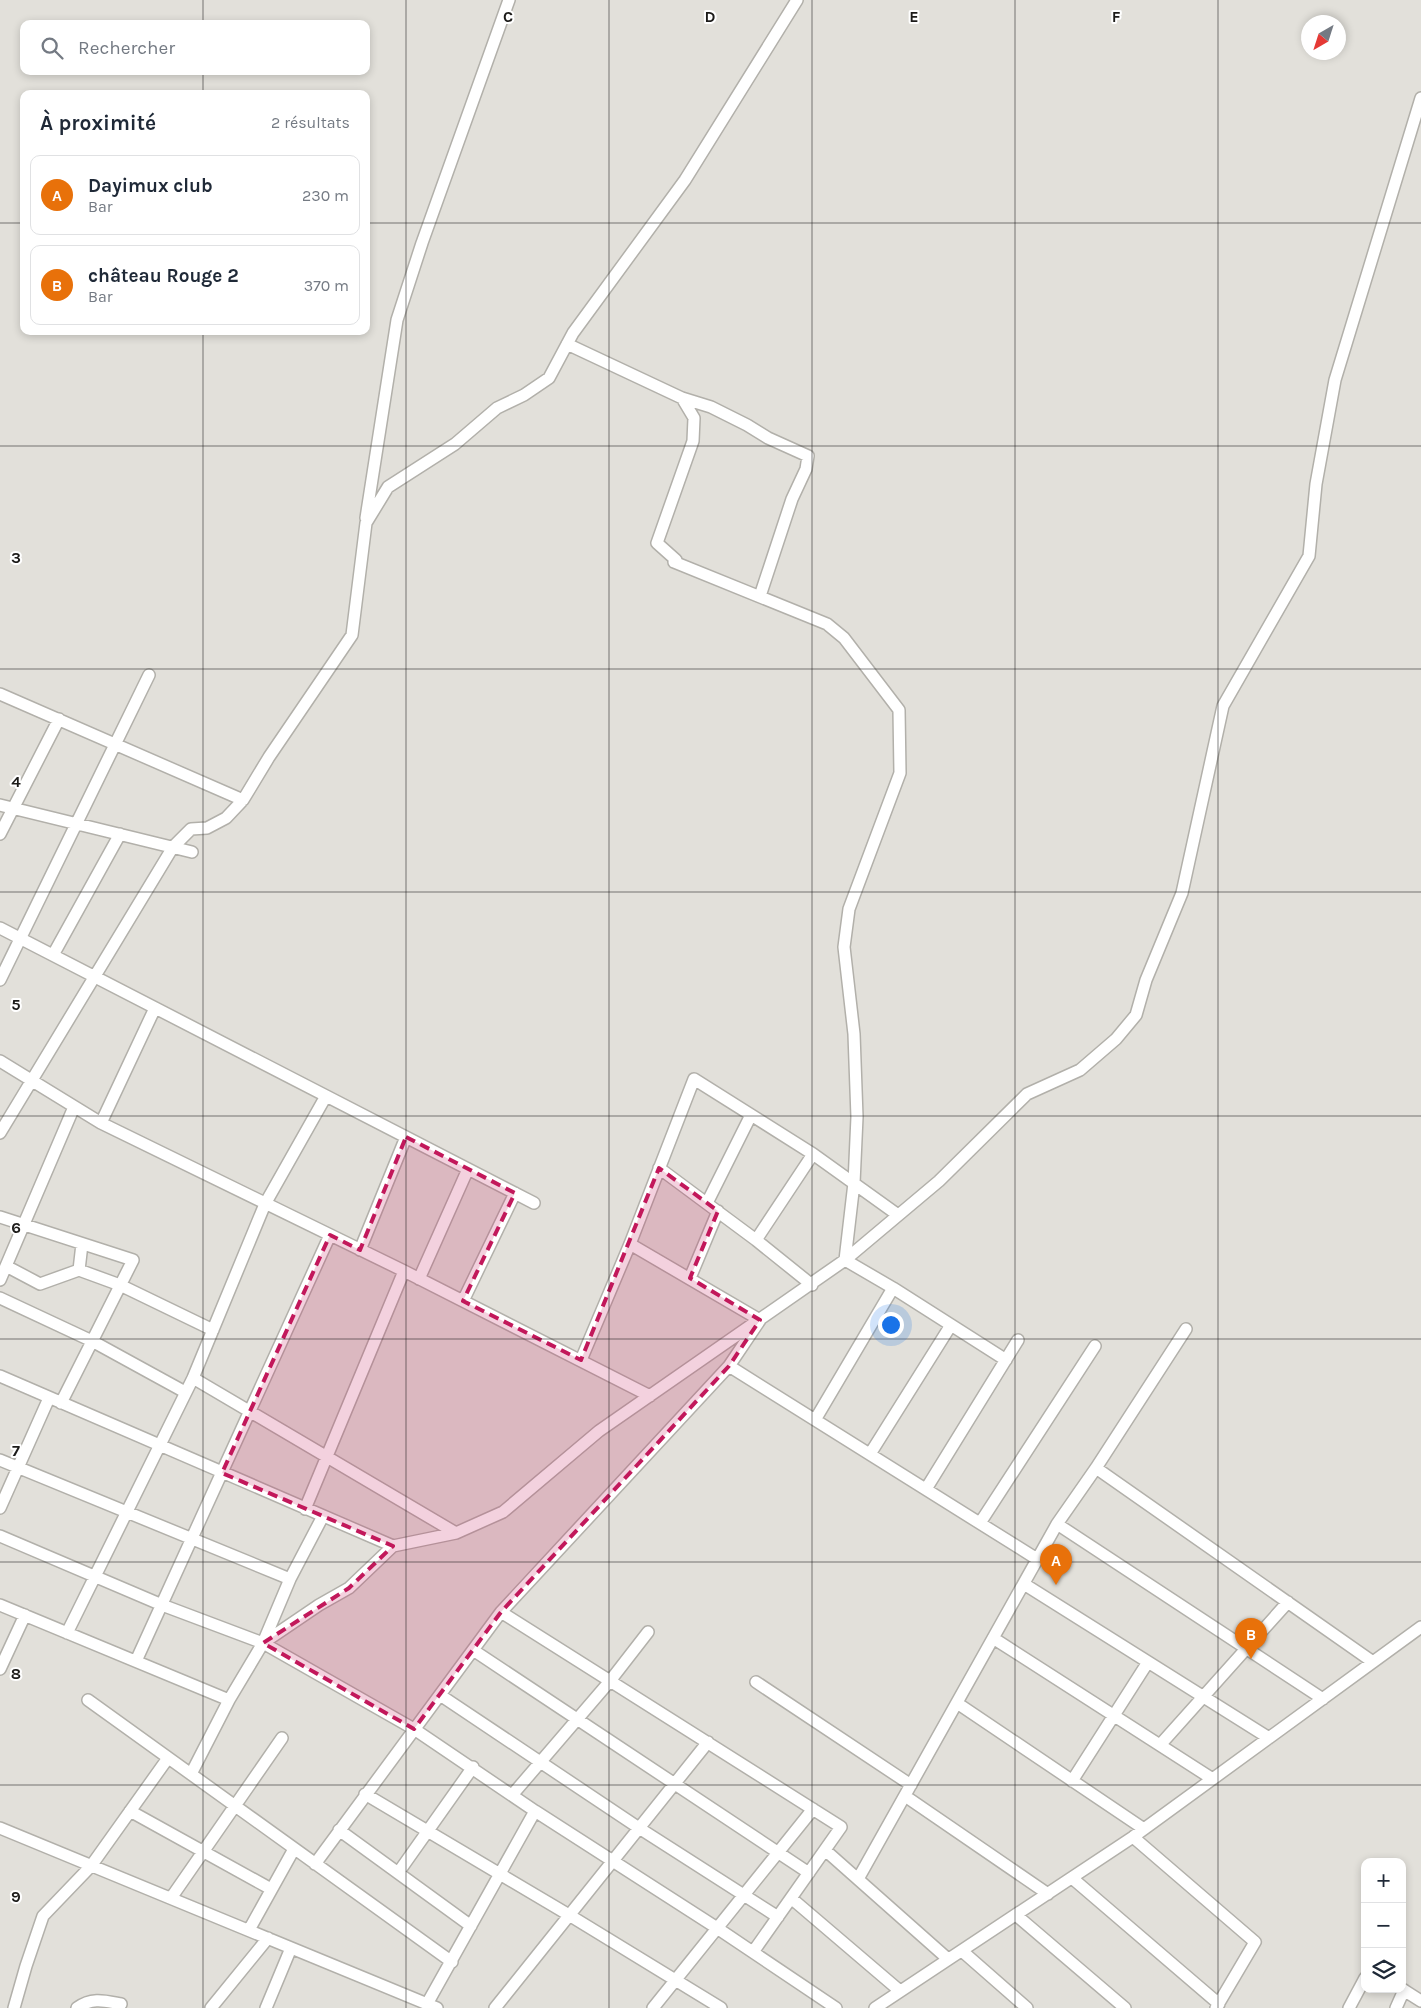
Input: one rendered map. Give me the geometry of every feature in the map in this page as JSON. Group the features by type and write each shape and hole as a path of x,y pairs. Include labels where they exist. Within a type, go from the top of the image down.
{"street":[{"path":"1,1130 173,847 191,829 207,828 226,818 242,800 352,635 366,522 397,320 422,243 509,0"},
{"path":"366,522 388,487 455,444 497,408 524,395 549,378 572,334 686,180 797,0"},
{"path":"263,1643 319,1605 349,1588 392,1546 456,1533 503,1512 599,1432 812,1285 845,1260 940,1181 1027,1094 1080,1070 1116,1039 1136,1015 1146,980 1182,893 1222,706 1309,556 1316,484 1336,380 1421,98"},
{"path":"567,344 682,398 711,407 747,424 768,438 808,456 806,469 792,499 760,596"},
{"path":"682,398 694,418 693,440 657,543 676,560 674,562 827,624 844,638 899,710 900,773 849,909 844,947 854,1034 857,1117 854,1183 845,1260"},
{"path":"0,980 149,674"},
{"path":"0,694 242,800"},
{"path":"0,834 59,719"},
{"path":"0,805 192,852"},
{"path":"53,955 120,834"},
{"path":"0,928 534,1203"},
{"path":"101,1123 155,1008"},
{"path":"0,1061 101,1123 404,1271 650,1396"},
{"path":"581,1360 630,1244 694,1079 813,1154 898,1216"},
{"path":"68,1633 126,1511 193,1378 265,1204 326,1096"},
{"path":"0,1280 74,1107"},
{"path":"707,1203 751,1115"},
{"path":"360,1250 406,1137"},
{"path":"756,1240 813,1154"},
{"path":"660,1168 756,1240 812,1285"},
{"path":"419,1279 468,1169"},
{"path":"463,1301 515,1194"},
{"path":"690,1278 718,1211"},
{"path":"0,1217 133,1260 61,1403"},
{"path":"136,1661 330,1235"},
{"path":"79,1270 82,1244"},
{"path":"630,1244 760,1320"},
{"path":"845,1260 1006,1360"},
{"path":"6,1266 40,1284 79,1270 120,1285 212,1330"},
{"path":"305,1508 404,1271"},
{"path":"815,1420 892,1288"},
{"path":"0,1298 92,1341 185,1392"},
{"path":"315,1864 501,1612 729,1366 760,1320"},
{"path":"870,1454 952,1325"},
{"path":"858,1879 1057,1524 1096,1468 1186,1329"},
{"path":"926,1489 1018,1340"},
{"path":"980,1523 1095,1346"},
{"path":"729,1366 1037,1559"},
{"path":"0,1376 392,1546"},
{"path":"193,1378 456,1533"},
{"path":"0,1508 49,1398"},
{"path":"0,1460 290,1579"},
{"path":"1096,1468 1373,1662"},
{"path":"191,1774 229,1700 263,1643 290,1579 323,1516"},
{"path":"1057,1524 1323,1699"},
{"path":"0,1536 162,1604 263,1643 414,1729 513,1794 535,1811 717,1928 836,2008"},
{"path":"1024,1584 1269,1738"},
{"path":"1160,1745 1288,1602"},
{"path":"0,1605 229,1700"},
{"path":"501,1612 842,1827 753,1952"},
{"path":"0,1669 4,1647 25,1615"},
{"path":"874,2008 1133,1837 1211,1778 1421,1627"},
{"path":"513,1794 578,1720 648,1632"},
{"path":"993,1638 1211,1778"},
{"path":"473,1650 809,1873"},
{"path":"1072,1781 1148,1662"},
{"path":"756,1682 911,1785"},
{"path":"440,1695 639,1828 778,1917"},
{"path":"88,1700 452,1962"},
{"path":"957,1703 1144,1829"},
{"path":"171,1898 282,1738"},
{"path":"495,2008 708,1742"},
{"path":"14,2008 43,1916 91,1866 168,1758"},
{"path":"398,1873 472,1767"},
{"path":"366,1794 499,1875 570,1915 721,2008"},
{"path":"905,1796 1048,1894"},
{"path":"652,2008 813,1809"},
{"path":"130,1811 271,1889"},
{"path":"0,1828 432,2006 471,1926 535,1811"},
{"path":"339,1830 471,1926"},
{"path":"1072,1878 1217,2006 1255,1942 1133,1837"},
{"path":"249,1930 294,1849"},
{"path":"825,1850 948,1959"},
{"path":"791,1898 900,1991"},
{"path":"1016,1915 1124,2008"},
{"path":"211,2008 268,1938"},
{"path":"266,2008 291,1948"},
{"path":"962,1951 1027,2008"},
{"path":"1349,2008 1361,1986"},
{"path":"1406,1991 1421,2001"},
{"path":"1396,2008 1402,1993"},
{"path":"78,2008 85,2002 98,2000 121,2004"}],"highlighted area":[{"path":"406,1137 515,1193 463,1301 581,1360 659,1168 718,1211 690,1278 760,1320 729,1366 501,1612 414,1729 263,1643 349,1588 393,1546 222,1473 330,1235 360,1250"}],"place":[{"name":"Dayimux club","path":"1056,1585"},
{"name":"château Rouge 2","path":"1251,1659"}]}
